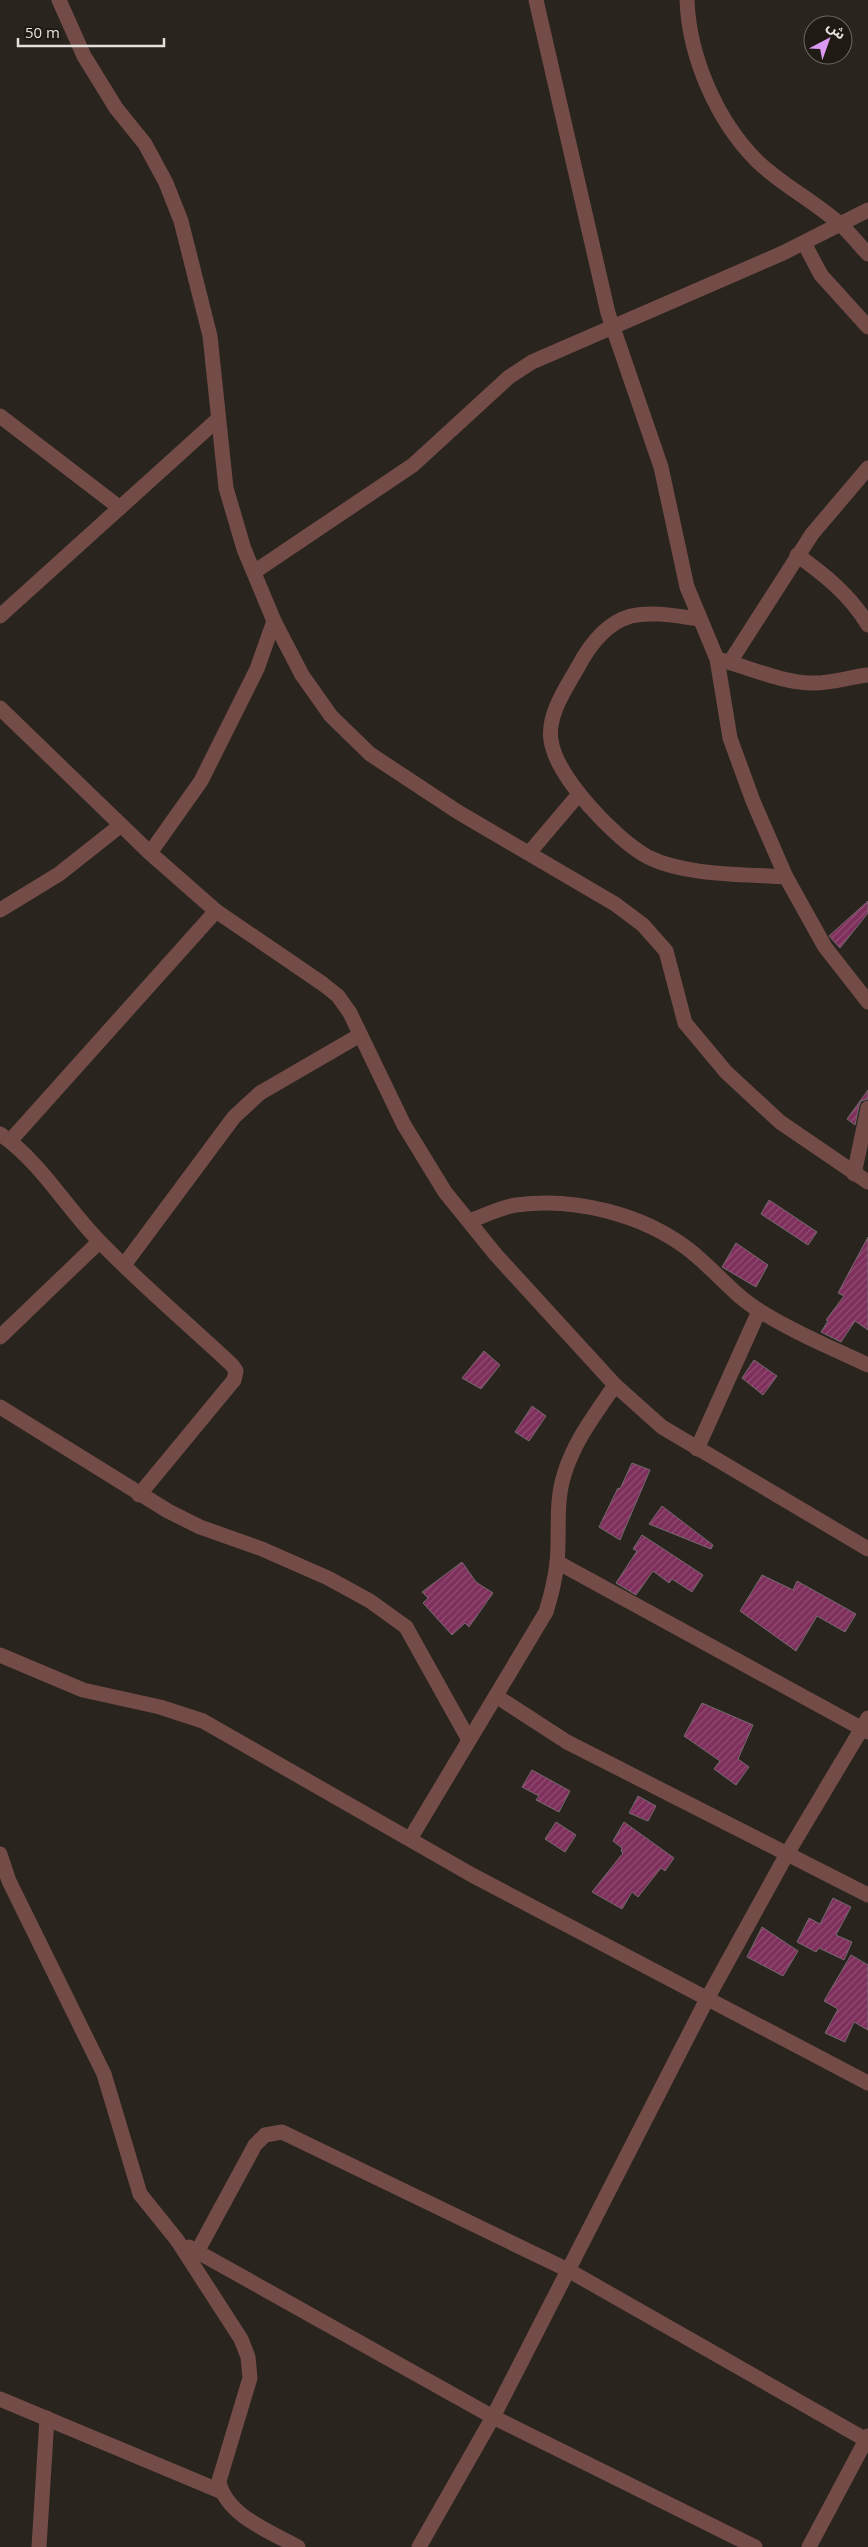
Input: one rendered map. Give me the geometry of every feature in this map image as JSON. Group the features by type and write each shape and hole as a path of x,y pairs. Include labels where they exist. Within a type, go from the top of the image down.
{"street":[{"path":"536,0 613,328 661,467 687,587 699,619 724,661 730,738 753,801 786,877 825,947 868,1002"},
{"path":"687,0 688,24 706,81 728,125 757,161 794,192 841,226 868,254"},
{"path":"65,3 89,63 116,108 149,152 166,183 178,213 210,336 226,488 254,572 274,621 302,675 331,716 370,754 420,788 615,904 649,931 662,944 668,955 685,1024 726,1072 780,1122 868,1182"},
{"path":"254,572 413,465 489,395 524,367 804,243 841,226 868,210"},
{"path":"804,243 821,275 868,327"},
{"path":"0,416 120,508"},
{"path":"0,616 218,420"},
{"path":"724,661 812,534 868,468"},
{"path":"797,555 830,580 847,597 868,625"},
{"path":"699,619 653,613 630,617 606,629 589,647 555,708 550,739 558,764 579,794 628,844 649,857 680,867 786,877"},
{"path":"150,853 201,781 257,669 274,621"},
{"path":"724,661 783,679 810,683 834,682 868,675"},
{"path":"0,708 150,853 216,911 338,996 360,1035 404,1125 446,1192 496,1255 616,1385 662,1427 868,1549"},
{"path":"530,853 579,794"},
{"path":"0,910 18,902 59,874 122,825"},
{"path":"139,1495 234,1380 236,1371 232,1364 99,1242 62,1195 5,1138 216,911"},
{"path":"124,1265 234,1117 260,1093 360,1035"},
{"path":"854,1174 868,1108"},
{"path":"469,1221 515,1205 550,1204 596,1209 632,1219 658,1230 687,1248 759,1311 868,1365"},
{"path":"0,1337 99,1242"},
{"path":"697,1449 759,1311"},
{"path":"410,1839 546,1612 552,1592 557,1562 557,1518 563,1475 581,1435 616,1385"},
{"path":"0,1407 139,1495 200,1528 262,1549 328,1578 370,1602 406,1626 469,1740"},
{"path":"419,2547 493,2417 707,1999 787,1854 866,1727 557,1562"},
{"path":"0,1655 83,1690 160,1707 203,1721 472,1875 868,2083"},
{"path":"496,1696 567,1742 868,1896"},
{"path":"0,1854 4,1879 104,2074 140,2194 177,2240 241,2339 248,2357 250,2378 219,2481 220,2491 226,2501 248,2518 298,2547"},
{"path":"197,2252 255,2145 265,2135 282,2132 568,2270 867,2439 809,2547"},
{"path":"177,2240 493,2417 755,2547"},
{"path":"0,2399 220,2491"},
{"path":"39,2547 47,2418"}],"building":[{"path":"868,901 868,913 840,948 829,936"},
{"path":"868,1090 868,1099 861,1101 855,1125 847,1119"},
{"path":"769,1200 817,1232 808,1245 761,1214"},
{"path":"868,1237 868,1330 855,1321 841,1342 821,1332 828,1321 826,1320 844,1296 838,1293"},
{"path":"736,1243 768,1265 756,1287 722,1267"},
{"path":"484,1351 500,1365 481,1389 462,1378"},
{"path":"754,1360 777,1376 763,1395 742,1378"},
{"path":"532,1406 546,1416 529,1441 515,1432"},
{"path":"632,1463 650,1470 620,1540 599,1527"},
{"path":"662,1506 713,1545 711,1549 649,1524"},
{"path":"642,1535 703,1575 692,1592 672,1579 669,1583 653,1571 636,1595 616,1583 637,1551 633,1549"},
{"path":"462,1562 476,1582 493,1593 469,1627 465,1623 452,1635 423,1603 428,1598 422,1592"},
{"path":"762,1575 793,1590 797,1581 856,1614 845,1632 817,1616 796,1651 740,1611"},
{"path":"702,1703 753,1725 738,1759 749,1767 736,1785 714,1769 720,1761 684,1736"},
{"path":"532,1770 570,1791 559,1812 536,1800 539,1796 522,1787"},
{"path":"638,1796 656,1806 648,1821 629,1813"},
{"path":"556,1822 576,1835 565,1852 545,1839"},
{"path":"624,1822 674,1858 665,1871 661,1868 638,1897 632,1892 622,1909 592,1892 623,1853 621,1851 622,1848 613,1841"},
{"path":"833,1898 851,1907 836,1935 852,1942 844,1960 819,1948 816,1952 797,1942 809,1918 820,1924"},
{"path":"762,1927 798,1951 783,1976 747,1957"},
{"path":"851,1955 868,1965 868,2030 854,2022 845,2042 825,2033 838,2009 824,2001"}]}
